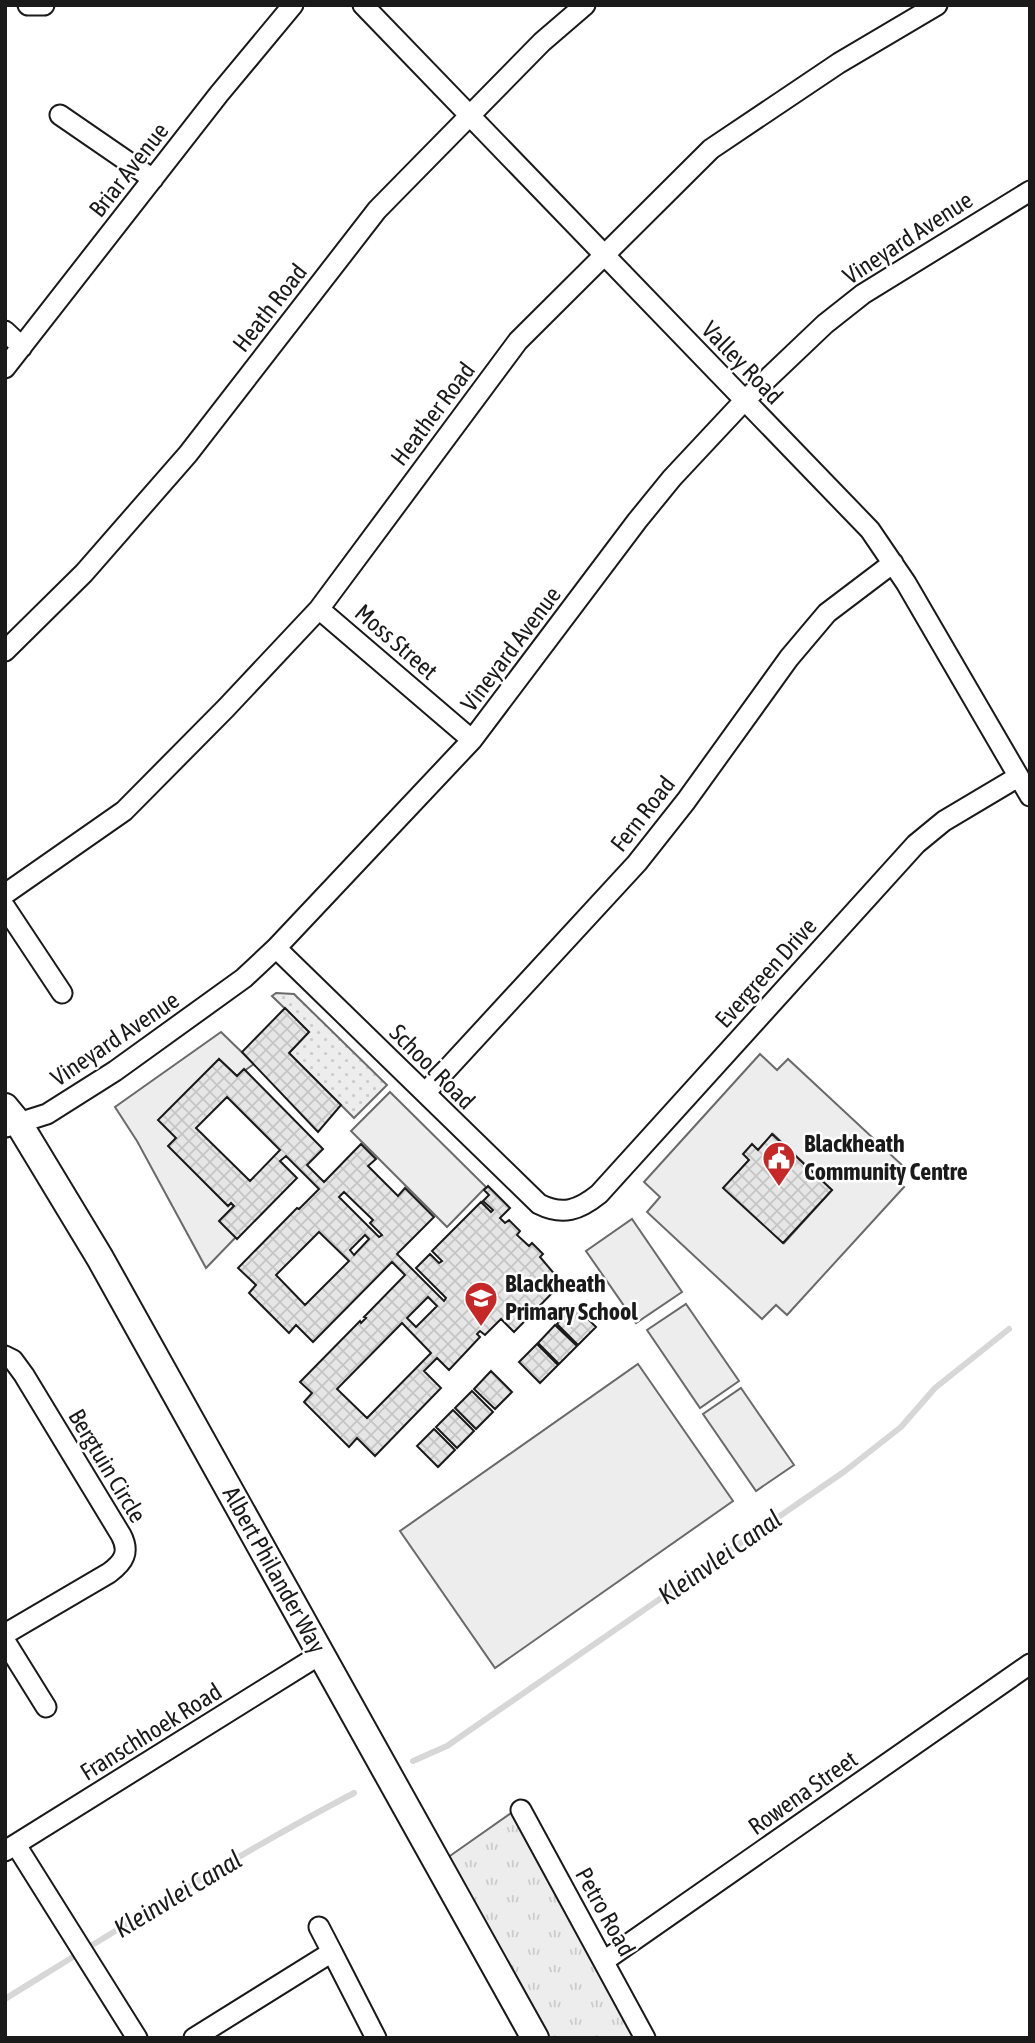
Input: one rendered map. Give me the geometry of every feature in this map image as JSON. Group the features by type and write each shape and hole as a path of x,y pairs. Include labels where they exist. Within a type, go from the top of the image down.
{"street":[{"path":"28,5 44,5"},
{"name":"Briar Avenue","path":"5,368 219,94 293,5"},
{"name":"Valley Road","path":"363,5 870,530 1030,796"},
{"name":"Heath Road","path":"5,651 84,573 188,454 377,211 542,42 584,5"},
{"name":"Heather Road","path":"5,894 124,811 226,708 319,609 518,341 711,149 839,63 937,5"},
{"path":"60,115 153,179"},
{"name":"Vineyard Avenue","path":"10,1119 47,1114 115,1071 244,978 276,948 472,740 637,521 672,478 744,401 825,324 863,294 1030,191"},
{"path":"5,331 22,347"},
{"name":"Fern Road","path":"425,1093 637,863 820,620 892,563"},
{"name":"Moss Street","path":"319,609 472,740"},
{"name":"Evergreen Drive","path":"560,1212 579,1208 599,1194 916,844 944,821 1018,777"},
{"path":"5,907 62,993"},
{"name":"School Road","path":"276,948 538,1204 560,1212"},
{"name":"Albert Philander Way","path":"10,1119 100,1258 535,2038"},
{"name":"Bergtuin Circle","path":"5,1356 13,1360 24,1375 121,1535 125,1547 121,1564 109,1573 5,1634"},
{"path":"5,1641 46,1707"},
{"name":"Franschhoek Road","path":"11,1848 321,1654"},
{"name":"Rowena Street","path":"604,1961 1030,1664"},
{"name":"Petro Road","path":"521,1810 645,2038"},
{"path":"11,1848 75,1938 137,2038"},
{"path":"319,1927 376,2038"},
{"path":"194,2038 332,1952"}],"green space":[{"path":"276,993 294,994 387,1085 354,1118 289,1053 309,1032 272,996"},
{"path":"514,1811 637,2038 546,2038 447,1858"}],"shaded area":[{"path":"221,1032 254,1064 237,1076 219,1059 169,1146 228,1206 231,1203 234,1206 220,1221 236,1237 206,1268 137,1141 115,1107"},
{"path":"760,1054 777,1070 788,1059 903,1166 893,1178 904,1187 787,1315 776,1305 762,1319 647,1212 660,1197 644,1182","holes":["773,1134 832,1190 784,1243 724,1188 749,1160 752,1145 758,1150"]},
{"path":"390,1092 486,1187 447,1227 351,1131"},
{"path":"632,1219 682,1292 636,1323 586,1251"},
{"path":"686,1304 739,1381 700,1408 647,1330"},
{"path":"638,1364 733,1501 495,1668 400,1531"},
{"path":"741,1388 794,1465 756,1491 703,1414"}],"building":[{"path":"285,1008 309,1032 289,1053 341,1105 318,1132 242,1052"},
{"path":"219,1059 237,1076 244,1069 323,1149 307,1165 324,1182 361,1144 376,1159 368,1166 398,1196 405,1188 434,1217 397,1254 444,1301 446,1298 416,1268 430,1254 439,1263 442,1261 432,1251 481,1202 491,1212 493,1210 483,1201 489,1195 484,1190 488,1186 510,1208 500,1218 505,1223 509,1220 520,1231 517,1235 529,1246 532,1243 543,1254 540,1257 562,1283 514,1332 501,1319 485,1335 480,1331 477,1334 480,1337 449,1370 437,1358 424,1371 441,1388 375,1456 357,1438 349,1447 304,1402 312,1393 300,1382 366,1318 364,1317 405,1275 392,1262 313,1342 296,1325 289,1333 249,1293 256,1285 238,1268 319,1189 286,1156 280,1161 297,1178 237,1239 219,1221 234,1206 231,1203 228,1206 168,1146 176,1138 158,1120","holes":["227,1097 280,1150 250,1181 196,1128","344,1192 373,1220 370,1223 382,1235 379,1237 339,1197","319,1232 349,1261 305,1305 276,1275","365,1235 369,1239 354,1255 350,1250","428,1297 437,1306 416,1327 407,1318","402,1323 431,1353 367,1418 337,1389"]},
{"path":"772,1134 832,1190 783,1243 723,1188 749,1160 743,1154 752,1144 758,1150"},
{"path":"575,1306 596,1327 578,1345 557,1324"},
{"path":"555,1325 577,1346 559,1364 538,1343"},
{"path":"537,1344 558,1365 540,1383 519,1362"},
{"path":"491,1371 512,1392 495,1409 474,1389"},
{"path":"472,1391 493,1412 476,1429 455,1408"},
{"path":"453,1410 474,1431 457,1448 436,1427"},
{"path":"434,1429 455,1450 438,1467 417,1446"}],"waterway":[{"name":"Kleinvlei Canal","path":"413,1761 447,1746 845,1471 901,1427 935,1388 1009,1329"},
{"name":"Kleinvlei Canal","path":"5,1999 221,1867 354,1793"}],"place":[{"name":"Blackheath Community Centre","path":"779,1188"},
{"name":"Blackheath Primary School","path":"481,1328"}]}
